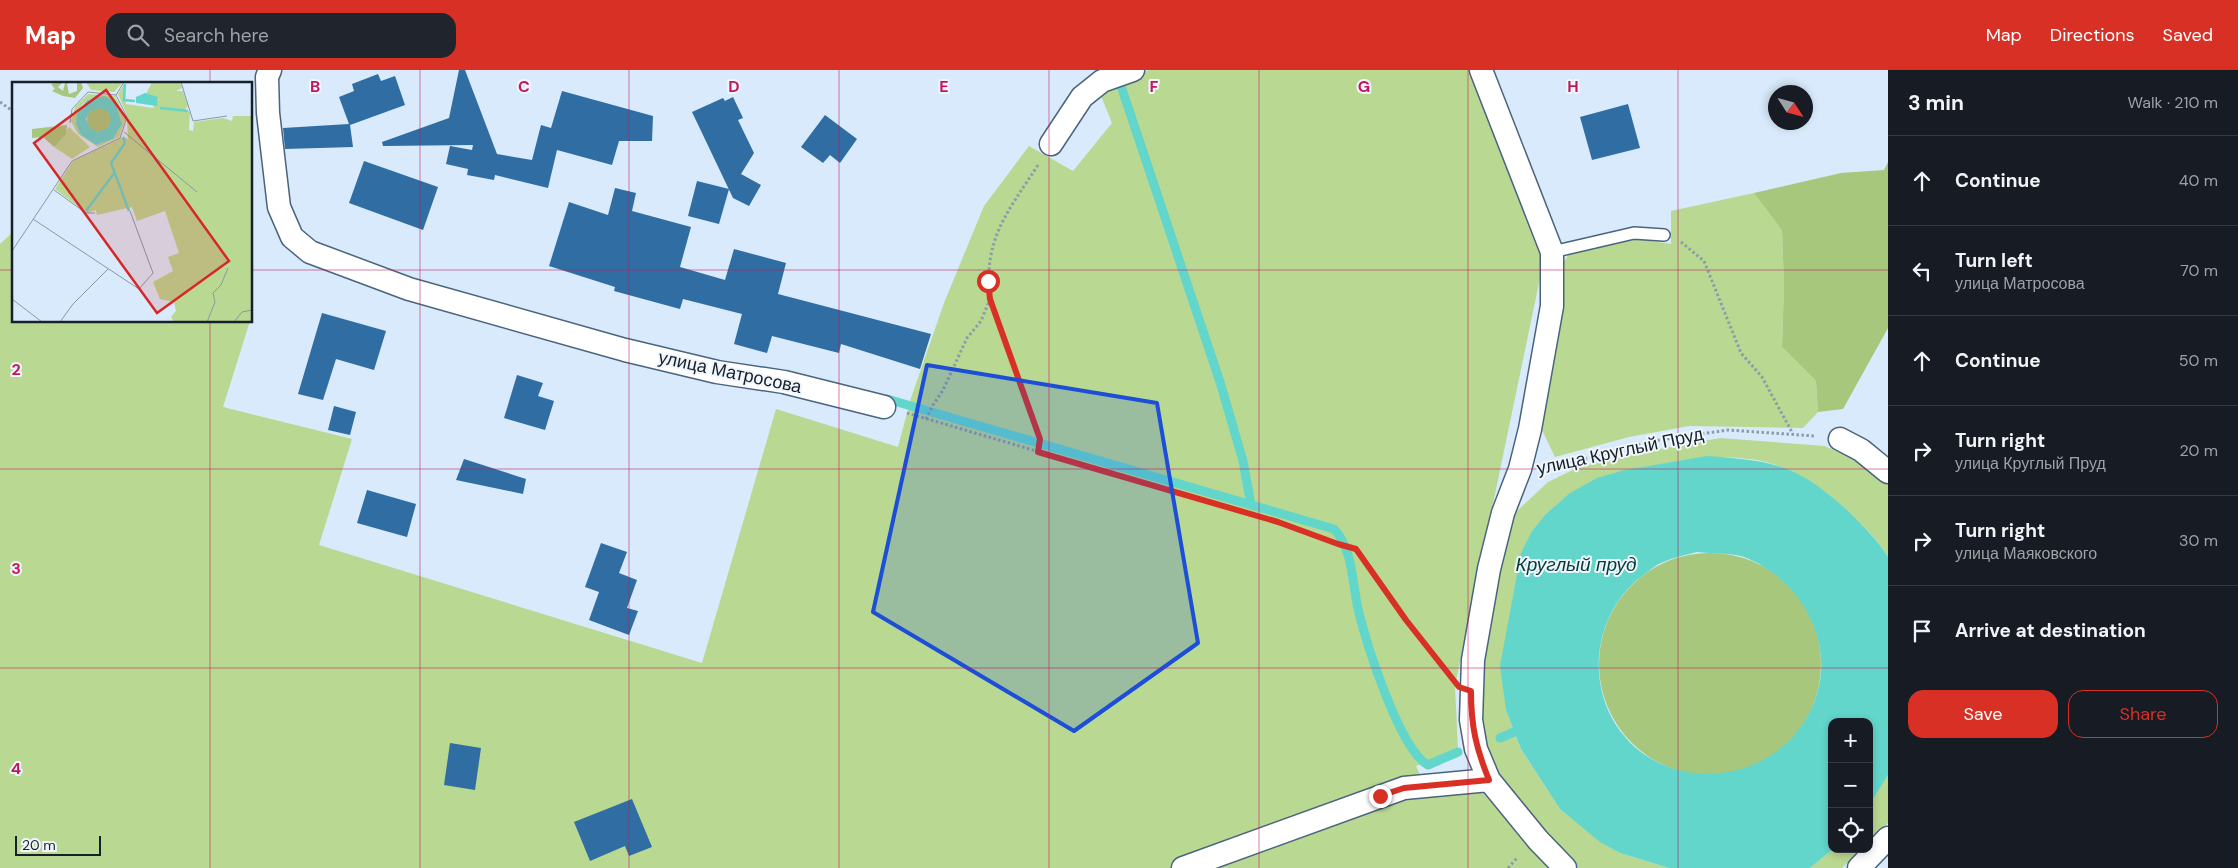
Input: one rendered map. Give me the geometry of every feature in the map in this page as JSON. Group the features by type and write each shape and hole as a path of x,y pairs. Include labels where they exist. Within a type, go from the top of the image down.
{"street":[{"name":"улица Матросова","path":"270,70 267,77 268,113 279,208 292,237 310,252 409,289 626,350 717,372 784,382 884,407"},
{"path":"1051,144 1082,97 1102,81 1133,70"},
{"path":"1482,70 1552,252"},
{"name":"улица Круглый Пруд","path":"1552,252 1552,306 1530,429 1520,469 1504,513 1490,569 1473,660 1471,720 1476,749 1489,780 1538,840 1565,868"},
{"path":"1840,438 1861,450 1888,472"},
{"path":"1183,868 1404,788 1489,780"},
{"path":"1860,868 1888,838"}],"lane":[{"path":"1552,252 1634,233 1664,235"}],"path":[{"path":"0,102 12,111"},
{"path":"1038,451 1040,439 990,299 988,281 990,252 1001,222 1051,144"},
{"path":"1664,235 1682,242 1704,261 1741,353 1762,377 1794,434"},
{"path":"926,419 933,404 943,390 968,338 980,321 990,299"},
{"path":"884,407 1278,522 1356,549 1406,620 1459,687 1471,691"},
{"name":"улица Круглый Пруд","path":"1520,469 1537,471 1653,442 1728,430 1840,438"}],"highlighted area":[{"path":"927,365 1157,403 1198,643 1074,731 873,612"}],"shaded area":[{"path":"1149,70 1472,70 1544,259 1455,686 1458,750 1416,766 1427,789 1482,792 1552,868 0,868 0,244 12,233 12,322 250,322 223,407 352,439 319,545 702,663 776,409 898,447 911,398 944,303 984,206 1029,146 1073,171 1112,123 1099,91"},
{"path":"1888,162 1888,328 1843,409 1818,412 1816,381 1782,347 1784,286 1782,230 1754,193 1841,173 1884,170"},
{"path":"1754,193 1782,229 1784,286 1782,347 1816,381 1818,412 1803,428 1689,426 1629,437 1555,457 1541,428 1562,264 1570,253 1638,239 1671,244 1671,211"},
{"path":"1721,438 1825,446 1851,458 1888,484 1888,557 1868,531 1845,509 1824,491 1803,477 1782,467 1761,461 1739,458 1690,460 1642,467 1606,476 1575,491 1547,515 1532,531 1506,710 1521,749 1560,809 1600,841 1620,853 1669,868 1579,868 1533,821 1518,802 1505,783 1485,743 1481,723 1481,675 1488,625 1508,527 1517,511 1548,482 1579,467 1678,445"},
{"path":"1710,553 1732,555 1762,566 1780,578 1796,594 1808,612 1816,632 1821,664 1819,686 1808,716 1796,734 1780,750 1762,762 1742,770 1710,775 1688,773 1658,762 1640,750 1624,734 1612,716 1604,696 1599,664 1601,642 1612,612 1624,594 1640,578 1658,566 1678,558"},
{"path":"1888,775 1888,823 1873,838 1873,808 1873,799"},
{"path":"1828,853 1858,853 1842,868 1810,868"}],"water":[{"name":"Круглый пруд","path":"1707,456 1768,463 1799,474 1830,495 1870,533 1888,557 1888,775 1873,799 1873,718 1828,718 1828,853 1810,868 1669,868 1620,853 1600,842 1560,809 1521,749 1506,710 1500,666 1521,553 1532,531 1546,514 1570,493 1597,478 1625,470","holes":["1697,552 1731,554 1749,559 1771,572 1790,588 1804,607 1815,628 1820,651 1821,675 1815,699 1804,722 1786,744 1763,760 1738,770 1711,774 1684,771 1658,762 1635,747 1616,725 1606,706 1601,686 1600,645 1606,625 1615,607 1627,590 1658,564"]}],"building":[{"path":"459,70 465,70 497,154 532,160 541,125 551,128 562,91 653,116 652,141 619,141 612,165 557,150 548,188 495,175 494,180 467,175 468,169 446,164 450,146 472,150 473,145 383,146 382,142 449,118"},
{"path":"378,74 381,81 395,76 405,105 350,125 353,147 285,149 283,128 349,124 339,97 354,91 352,84"},
{"path":"733,97 743,118 738,120 754,153 741,174 761,185 749,206 733,198 692,112 723,98 725,101"},
{"path":"1628,104 1640,148 1592,160 1580,117"},
{"path":"825,115 857,139 840,163 830,155 823,163 801,147"},
{"path":"364,161 438,187 423,230 349,203"},
{"path":"697,181 729,189 719,224 688,216"},
{"path":"615,188 636,193 632,211 691,227 680,267 725,280 734,249 786,263 778,294 931,334 920,369 841,344 839,353 772,336 767,353 734,344 742,314 683,299 680,309 614,291 615,287 549,266 569,202 608,215"},
{"path":"322,313 386,331 374,370 336,359 323,400 298,394"},
{"path":"517,375 543,383 538,396 554,401 545,430 504,418"},
{"path":"334,406 356,412 350,435 328,430"},
{"path":"464,459 526,479 523,494 456,480"},
{"path":"367,490 416,504 407,537 357,523"},
{"path":"601,543 627,552 619,573 637,580 627,608 638,611 629,635 589,620 599,592 585,587"},
{"path":"450,743 481,748 475,790 444,785"},
{"path":"632,799 652,847 629,856 625,846 590,861 574,822"}],"waterway":[{"path":"1122,89 1220,382 1243,461 1251,505"},
{"path":"887,399 1334,529 1345,546 1351,566 1358,609 1376,669 1406,739 1417,755 1428,765 1458,752"},
{"path":"1500,738 1514,732"}],"route":[{"path":"988,281 990,299 1040,439 1038,452 1278,522 1356,549 1406,620 1459,687 1471,691 1471,720 1476,749 1489,780 1404,788 1380,796"}]}
